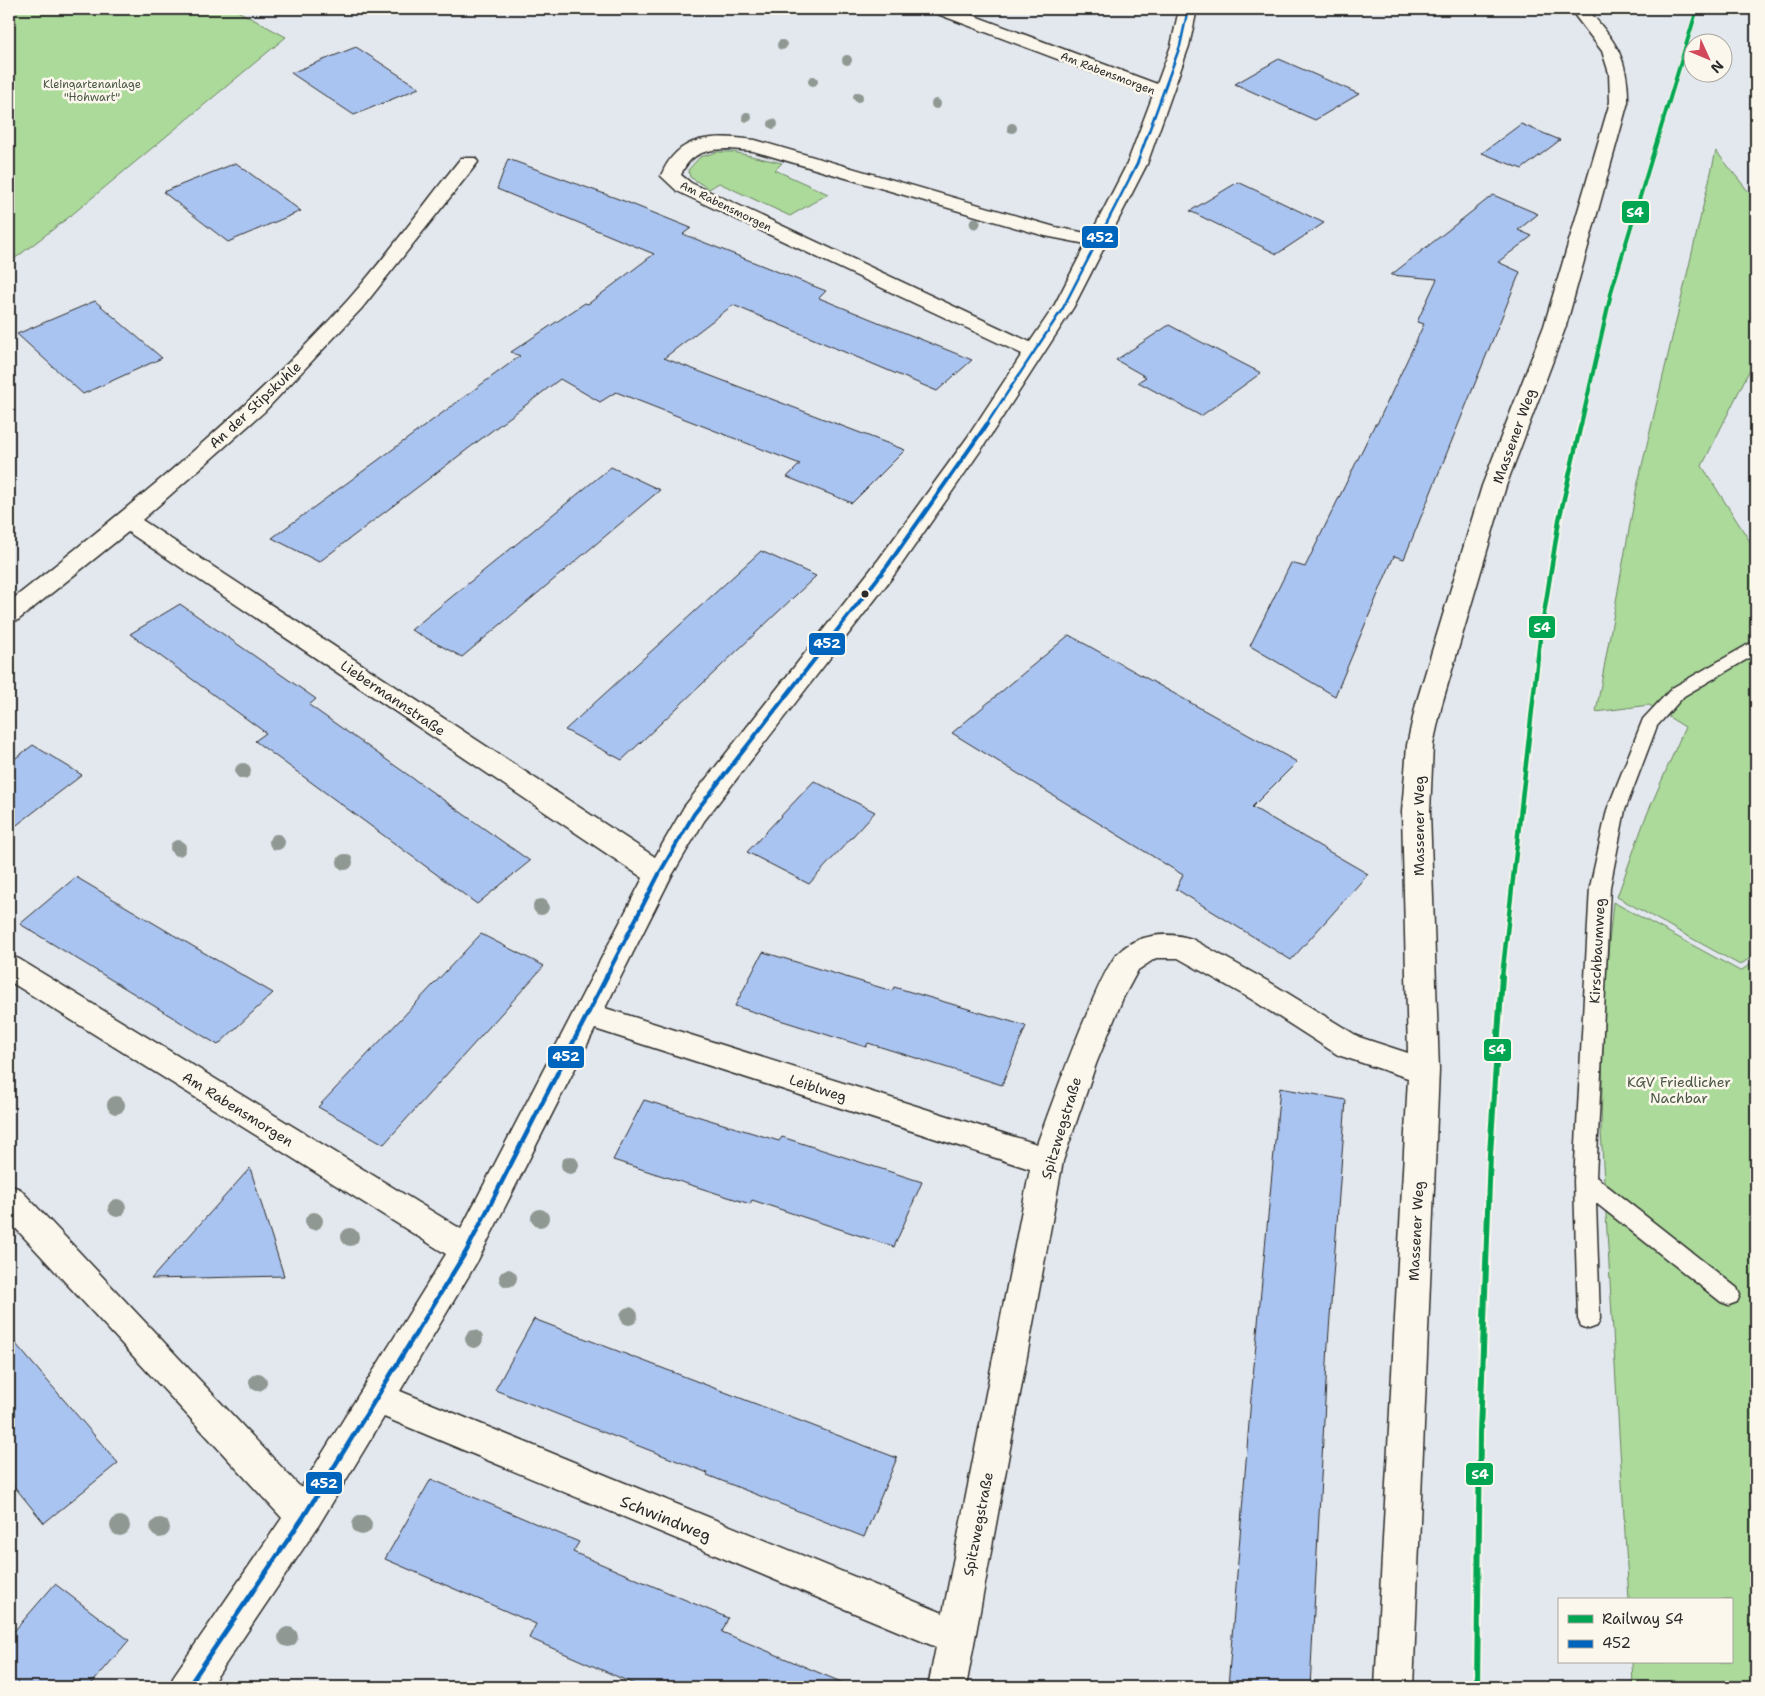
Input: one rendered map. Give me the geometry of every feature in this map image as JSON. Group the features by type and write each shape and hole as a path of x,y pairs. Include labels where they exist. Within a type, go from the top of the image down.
{"street":[{"name":"Am Rabensmorgen","path":"941,9 1163,93"},
{"name":"Am Rabensmorgen","path":"188,1687 304,1516 467,1250 659,874 694,814 888,565 1035,352 1063,308 1137,164 1180,46 1188,9"},
{"name":"Massener Weg","path":"1394,1687 1424,1070 1416,812 1420,745 1429,704 1494,486 1555,326 1619,102 1621,80 1618,64 1610,48 1578,9"},
{"name":"Am Rabensmorgen","path":"1035,352 684,187 671,176 673,168 679,158 694,148 708,143 728,141 756,146 1052,232 1099,241"},
{"name":"An der Stipskuhle","path":"9,614 127,521 256,407 314,350 380,274 468,162"},
{"name":"Liebermannstraße","path":"127,521 659,874"},
{"name":"Spitzwegstraße","path":"947,1687 1047,1161 1081,1064 1109,996 1128,962 1151,947 1182,947 1261,990 1349,1046 1424,1070"},
{"name":"Am Rabensmorgen","path":"9,967 467,1250"},
{"name":"Leiblweg","path":"588,1015 1047,1161"},
{"path":"9,1199 304,1516"},
{"name":"Schwindweg","path":"377,1398 956,1637"}],"lane":[{"name":"Kirschbaumweg","path":"1588,1319 1585,1181 1600,887 1616,810 1649,723 1678,692 1756,646"},
{"path":"1585,1181 1729,1295"}],"green space":[{"name":"Kleingartenanlage \"Hohwart\"","path":"9,9 234,9 286,37 69,217 9,263"},
{"path":"1716,151 1756,201 1756,357 1702,466 1756,551 1756,954 1740,965 1617,897 1645,819 1685,727 1649,705 1596,712 1636,491"},
{"path":"717,152 733,152 782,163 775,170 828,194 790,216 719,183 709,189 690,177 688,170 700,157"},
{"name":"KGV Friedlicher Nachbar","path":"1613,902 1740,971 1756,961 1756,1687 1633,1687 1632,1664 1732,1664 1732,1598 1629,1598 1601,1131 1604,995"}],"building":[{"path":"356,47 419,88 354,115 291,73"},
{"path":"1279,59 1359,94 1315,120 1235,84"},
{"path":"1521,124 1560,140 1522,169 1482,153"},
{"path":"508,159 624,201 691,228 683,234 826,291 819,298 972,360 937,391 733,305 664,358 905,450 852,503 787,477 800,464 616,392 600,402 560,379 319,562 272,538 520,356 511,352 585,303 588,304 654,254 497,189"},
{"path":"236,163 301,211 228,242 163,192"},
{"path":"1238,182 1324,223 1277,254 1190,211"},
{"path":"1493,195 1538,214 1518,230 1532,236 1498,262 1520,272 1404,559 1394,556 1335,696 1250,646 1291,563 1305,567 1375,424 1377,424 1424,324 1417,322 1437,279 1391,275"},
{"path":"95,301 162,358 83,394 17,334"},
{"path":"1169,325 1261,373 1201,416 1138,382 1146,377 1116,360"},
{"path":"611,467 660,490 462,657 411,630"},
{"path":"761,551 816,576 622,760 565,730"},
{"path":"180,604 316,699 309,705 530,861 477,904 255,741 266,733 130,634"},
{"path":"1069,635 1297,762 1252,807 1368,874 1291,960 1176,889 1183,875 952,733"},
{"path":"33,745 82,775 9,831 9,763"},
{"path":"814,781 875,812 809,884 747,852"},
{"path":"76,877 273,993 218,1045 20,924"},
{"path":"481,934 544,966 384,1144 318,1107"},
{"path":"763,952 892,991 894,987 1026,1026 1002,1085 868,1043 866,1047 735,1006"},
{"path":"1280,1088 1346,1100 1328,1344 1310,1687 1228,1687 1251,1398"},
{"path":"644,1100 779,1141 782,1137 922,1182 894,1247 752,1200 750,1204 613,1160"},
{"path":"250,1168 284,1276 151,1279"},
{"path":"534,1319 897,1458 864,1537 707,1475 708,1473 495,1390"},
{"path":"9,1336 118,1463 44,1523 9,1480"},
{"path":"431,1479 579,1542 573,1552 728,1618 722,1632 853,1687 641,1687 529,1638 536,1624 385,1559"},
{"path":"55,1584 129,1640 89,1687 9,1687 9,1637"}],"rail line":[{"name":"S4","path":"1477,1687 1480,1433 1490,1154 1504,952 1540,639 1559,520 1612,289 1697,9"}],"transit line":[{"name":"452","path":"188,1687 304,1516 467,1250 659,874 694,814 888,565 975,442 1063,308 1137,164 1180,46 1188,9"}]}
